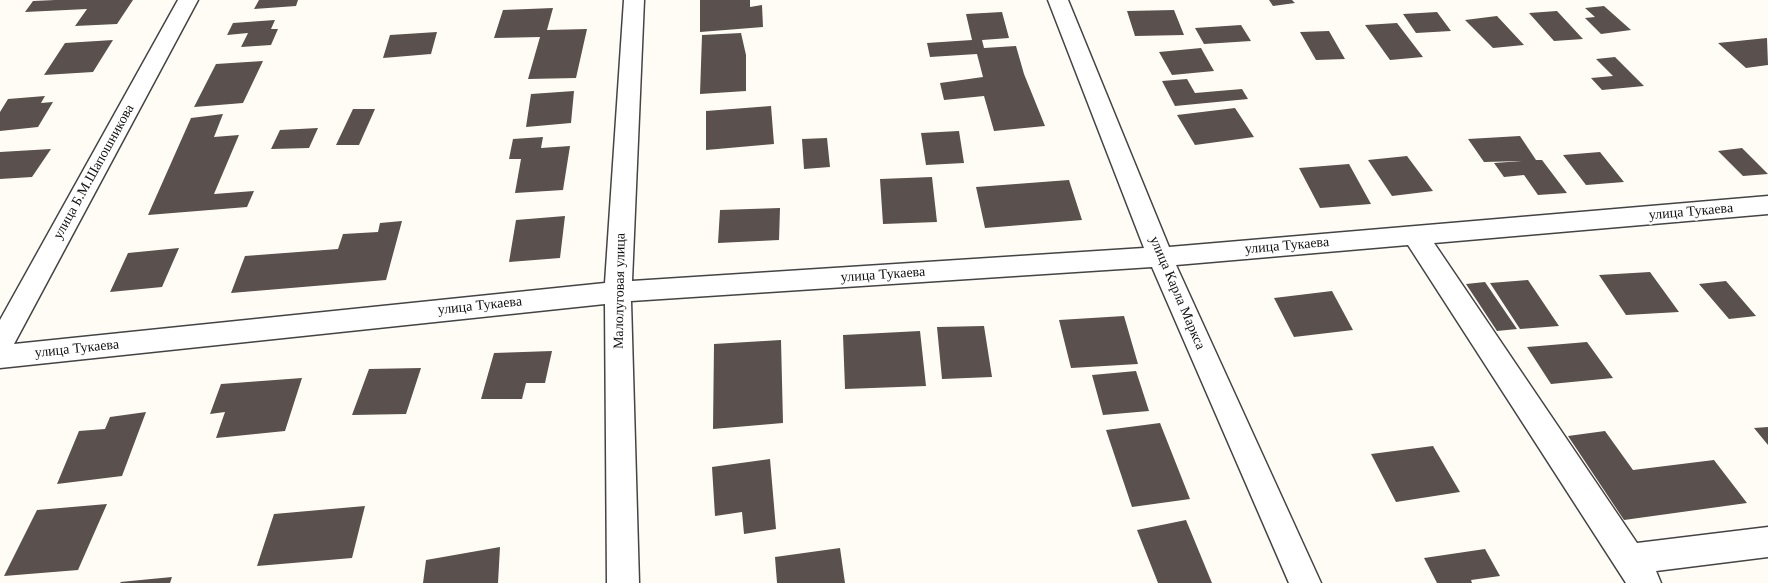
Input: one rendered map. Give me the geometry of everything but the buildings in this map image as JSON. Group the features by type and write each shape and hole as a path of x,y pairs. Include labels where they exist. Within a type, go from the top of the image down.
{"street":[{"name":"улица Б.М.Шапошникова","path":"0,344 188,0"},
{"name":"Малолуговая улица","path":"623,583 618,292 634,0"},
{"name":"улица Карла Маркса","path":"1058,0 1160,257 1305,583"},
{"name":"улица Тукаева","path":"0,357 618,292 1160,257 1768,205"},
{"path":"1415,235 1637,571 1768,542"}]}
